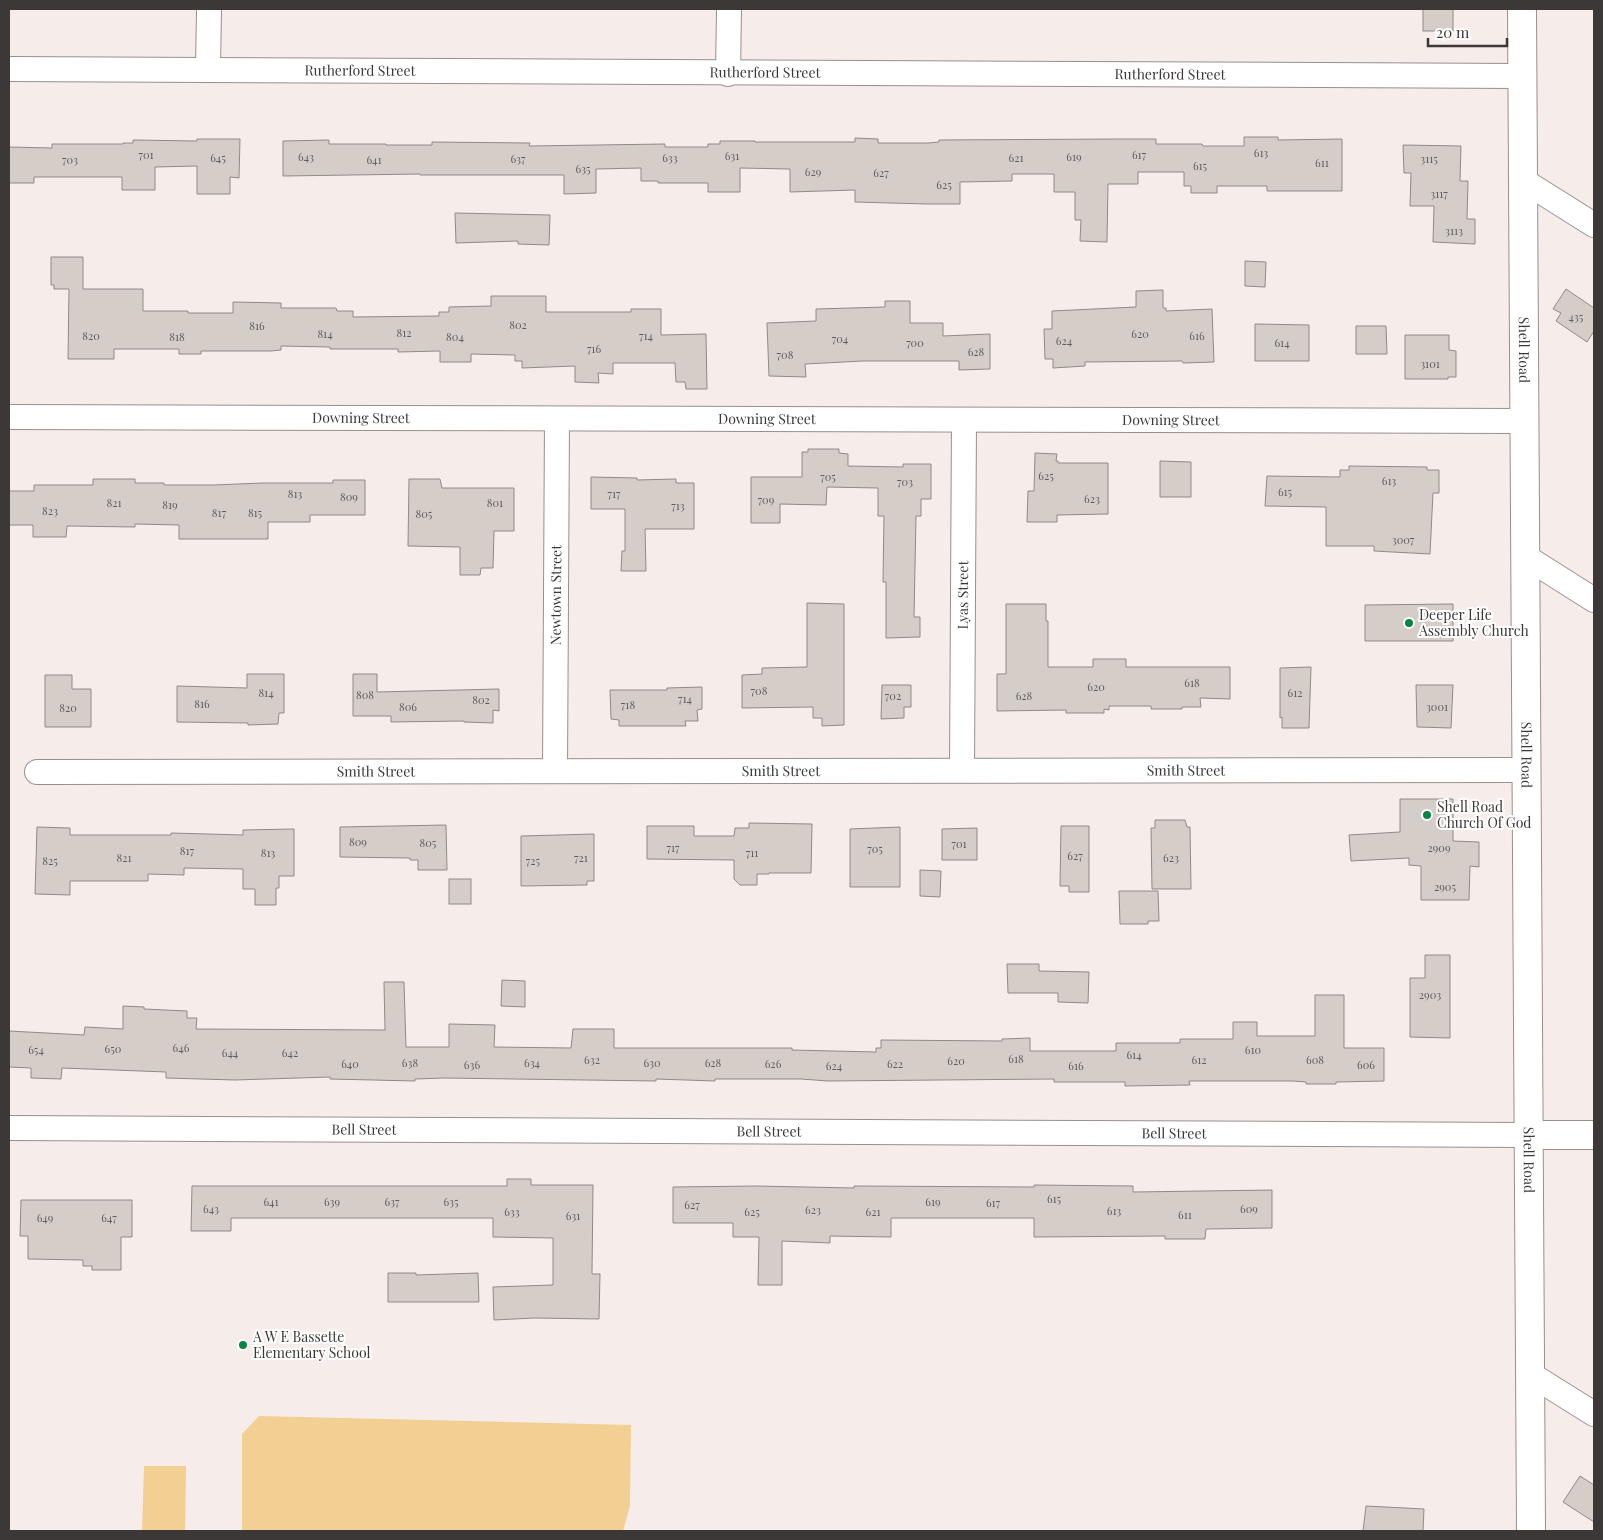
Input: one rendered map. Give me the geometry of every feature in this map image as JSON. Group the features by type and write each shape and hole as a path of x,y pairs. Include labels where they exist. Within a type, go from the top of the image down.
{"street":[{"path":"208,70 209,9"},
{"path":"728,74 729,9"},
{"name":"Shell Road","path":"1522,9 1531,1531"},
{"name":"Rutherford Street","path":"9,69 728,74 1522,76"},
{"path":"1524,181 1594,226"},
{"name":"Downing Street","path":"9,417 1524,421"},
{"name":"Newtown Street","path":"555,771 557,418"},
{"name":"Lyas Street","path":"962,770 964,420"},
{"path":"1526,557 1594,600"},
{"name":"Smith Street","path":"36,772 1525,770"},
{"name":"Bell Street","path":"9,1128 1529,1135"},
{"path":"1529,1135 1594,1135"},
{"path":"1530,1374 1594,1414"}],"shaded area":[{"path":"259,1416 631,1425 630,1506 623,1531 242,1531 242,1434"},
{"path":"144,1466 186,1466 185,1531 142,1531"}],"building":[{"path":"1423,9 1453,9 1453,31 1423,31"},
{"path":"1244,137 1278,137 1278,140 1342,139 1342,191 1267,191 1267,186 1217,186 1217,193 1191,193 1191,186 1184,186 1184,172 1138,172 1138,184 1108,184 1107,242 1080,241 1081,220 1075,220 1075,192 1054,192 1054,174 1012,174 1012,181 960,182 960,204 855,202 855,190 790,192 790,169 740,168 740,192 708,192 708,183 641,181 641,168 596,169 596,193 564,194 564,175 420,174 283,176 283,141 329,140 329,144 386,145 432,145 432,142 530,143 529,146 665,144 665,147 708,147 708,144 720,144 720,141 855,142 855,138 878,139 878,143 928,143 939,142 939,140 1156,139 1156,144 1244,146"},
{"path":"197,139 240,139 239,178 230,177 230,194 197,194 197,166 155,167 155,190 122,190 122,177 34,177 34,183 9,183 9,147 52,148 52,144 123,144 133,143 133,140 197,141"},
{"path":"1403,145 1461,146 1460,181 1468,181 1467,219 1475,219 1475,244 1433,242 1434,206 1410,206 1411,173 1404,173"},
{"path":"455,213 550,215 549,245 518,244 518,241 456,243"},
{"path":"51,257 83,257 83,289 143,289 143,311 233,313 233,302 281,303 281,308 336,308 337,311 353,311 353,317 439,316 439,312 449,312 449,307 491,306 491,296 546,296 546,312 631,312 631,309 661,309 661,335 706,334 707,389 686,389 685,382 676,382 675,363 613,363 613,374 598,373 599,383 575,382 575,366 522,368 522,361 515,361 515,355 471,354 471,362 440,362 440,351 398,352 398,349 330,349 330,347 281,346 281,350 271,351 201,351 201,354 179,354 179,349 114,349 114,359 68,359 69,289 54,289 54,285 51,285"},
{"path":"1245,261 1266,262 1265,287 1245,286"},
{"path":"1566,289 1594,308 1594,331 1587,342 1556,321 1561,313 1553,309"},
{"path":"1163,290 1163,308 1166,308 1166,311 1212,309 1214,362 1085,362 1085,366 1053,368 1053,359 1045,359 1044,329 1052,329 1052,311 1136,307 1136,291"},
{"path":"885,301 910,301 910,323 943,323 943,336 990,334 990,369 959,370 959,361 863,361 805,364 806,377 769,376 767,323 816,321 816,309 885,307"},
{"path":"1255,324 1309,325 1309,361 1255,361"},
{"path":"1356,326 1386,326 1387,354 1356,354"},
{"path":"1405,335 1449,335 1449,350 1456,351 1456,377 1448,377 1448,379 1405,379"},
{"path":"808,449 839,449 839,453 848,454 848,466 903,467 903,464 931,464 931,499 921,499 921,516 916,516 914,617 920,617 920,637 886,638 886,582 883,582 884,516 878,516 878,488 827,487 826,505 780,504 780,523 751,523 751,477 802,477 802,452 808,452"},
{"path":"1035,453 1057,454 1056,461 1058,463 1108,463 1108,514 1057,515 1057,522 1027,522 1028,491 1034,491"},
{"path":"1160,461 1191,462 1191,497 1160,497"},
{"path":"1349,466 1427,467 1427,470 1439,470 1439,493 1433,493 1430,554 1374,551 1374,546 1326,546 1326,507 1265,506 1267,476 1340,477 1340,470 1349,470"},
{"path":"591,477 637,478 637,480 676,479 676,483 694,483 694,529 645,529 646,571 621,571 622,551 625,551 625,509 591,509"},
{"path":"93,479 135,479 135,483 164,483 164,485 333,483 333,480 365,480 365,515 310,515 310,522 268,522 268,539 179,539 179,525 135,524 135,527 67,526 66,537 33,537 33,525 9,525 9,491 34,491 34,485 93,485"},
{"path":"409,479 440,479 442,488 514,488 514,531 494,531 493,568 481,568 480,575 460,575 460,547 408,546"},
{"path":"807,603 844,604 844,725 822,726 822,718 813,718 813,707 742,708 742,675 762,674 762,668 807,667"},
{"path":"1006,604 1046,604 1048,667 1093,667 1093,659 1126,659 1126,667 1230,667 1230,699 1200,698 1201,707 1182,707 1182,709 1151,709 1151,706 1109,706 1109,710 1104,709 1104,713 1066,713 1066,710 997,711 997,674 1006,674"},
{"name":"Deeper Life Assembly Church","path":"1453,604 1453,641 1365,641 1365,605"},
{"path":"1311,667 1309,728 1282,728 1282,717 1280,718 1280,668"},
{"path":"247,674 284,674 284,713 279,713 278,724 248,725 248,723 177,722 177,686 247,688"},
{"path":"353,674 377,674 377,692 499,689 499,711 493,710 493,723 464,721 391,722 391,716 353,716"},
{"path":"45,675 72,675 72,689 91,689 91,727 45,727"},
{"path":"882,685 911,685 911,707 904,707 904,718 881,719"},
{"path":"1416,685 1453,685 1451,728 1417,727"},
{"path":"702,687 702,709 697,710 698,721 685,721 686,726 619,726 619,720 611,719 610,690 667,690 667,688"},
{"path":"1400,799 1453,799 1453,841 1479,842 1479,867 1470,866 1469,900 1421,900 1421,866 1409,865 1409,858 1351,861 1349,835 1400,832"},
{"path":"1155,820 1185,820 1187,827 1190,827 1191,889 1152,889 1151,828 1155,828"},
{"path":"749,823 812,824 811,873 757,874 757,885 740,885 734,879 734,860 647,859 647,826 694,826 694,836 734,836 735,828 749,828"},
{"path":"446,825 447,870 418,870 418,860 410,860 410,858 340,857 340,827"},
{"path":"1061,826 1089,826 1089,892 1069,892 1069,886 1060,886"},
{"path":"37,827 70,828 70,835 171,835 171,833 243,835 243,830 294,829 294,876 279,876 279,888 276,888 276,905 255,905 255,889 243,889 243,869 184,868 184,875 148,874 148,881 70,881 70,895 35,894"},
{"path":"900,827 900,887 850,887 850,829"},
{"path":"977,828 977,860 942,860 942,829"},
{"path":"594,834 594,881 587,881 587,885 521,886 521,836"},
{"path":"920,870 941,871 940,897 920,896"},
{"path":"449,879 471,879 471,904 449,904"},
{"path":"1119,891 1158,891 1159,921 1148,921 1148,924 1120,924"},
{"path":"1425,955 1450,955 1450,1038 1410,1037 1410,978 1425,978"},
{"path":"1007,964 1039,964 1039,971 1089,972 1088,1003 1058,1002 1058,993 1008,993"},
{"path":"502,980 525,981 525,1007 501,1006"},
{"path":"384,982 404,982 406,1047 449,1047 449,1024 495,1025 494,1047 571,1048 573,1029 614,1029 614,1048 792,1048 792,1050 876,1052 876,1048 881,1048 881,1040 1002,1041 1002,1039 1030,1038 1030,1051 1116,1051 1116,1043 1180,1043 1180,1039 1233,1039 1233,1022 1257,1022 1257,1036 1315,1036 1315,995 1344,995 1344,1048 1384,1048 1384,1081 1306,1084 1306,1082 1293,1081 1189,1081 1190,1085 1125,1086 1125,1082 1054,1082 1054,1079 828,1081 801,1079 715,1079 715,1081 656,1079 656,1081 444,1078 415,1079 415,1081 330,1079 330,1077 235,1080 166,1078 166,1072 62,1068 61,1079 31,1078 31,1068 9,1067 9,1031 84,1035 85,1027 123,1029 123,1006 187,1011 187,1018 197,1018 196,1029 385,1030"},
{"path":"507,1179 531,1179 531,1185 593,1185 592,1274 600,1274 599,1319 535,1318 494,1320 493,1287 553,1285 553,1238 493,1237 493,1218 231,1218 231,1231 191,1231 192,1186 507,1186"},
{"path":"1034,1185 1133,1186 1133,1192 1272,1190 1272,1228 1206,1229 1205,1239 1165,1239 1165,1236 1034,1237 1034,1218 891,1218 891,1237 830,1236 830,1243 782,1241 782,1285 758,1285 759,1237 733,1237 733,1223 673,1223 673,1187 854,1188 854,1186 1034,1187"},
{"path":"21,1200 132,1200 132,1237 121,1237 121,1270 92,1270 92,1266 83,1266 83,1260 28,1259 28,1236 20,1236"},
{"path":"388,1273 416,1273 416,1275 478,1273 479,1302 388,1302"},
{"path":"1580,1476 1594,1485 1594,1522 1563,1502"},
{"path":"1366,1506 1424,1509 1423,1531 1363,1531"}],"place":[{"name":"Deeper Life Assembly Church","path":"1409,623"},
{"name":"Shell Road Church Of God","path":"1427,815"},
{"name":"A W E Bassette Elementary School","path":"243,1345"}]}
